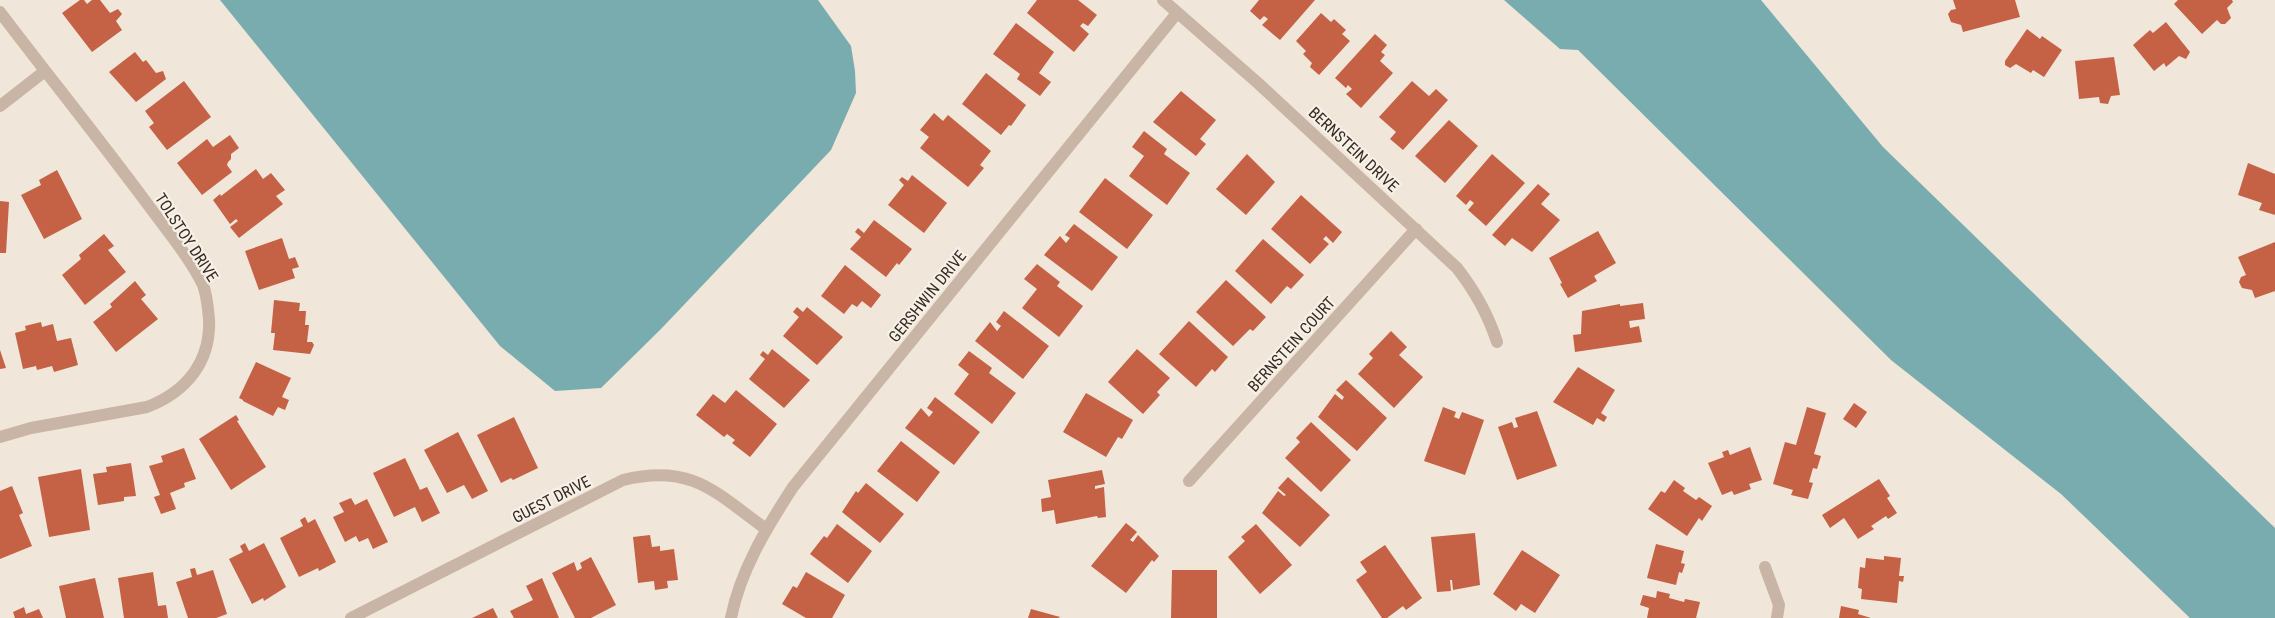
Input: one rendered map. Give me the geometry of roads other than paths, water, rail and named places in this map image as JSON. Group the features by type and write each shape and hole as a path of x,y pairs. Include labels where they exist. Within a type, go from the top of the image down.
{"street":[{"name":"BERNSTEIN DRIVE","path":"1163,0 1457,268 1473,288 1489,317 1497,342"},
{"name":"TOLSTOY DRIVE","path":"0,12 174,241 203,286 208,305 210,329 205,353 198,371 182,388 164,400 147,407 41,426 0,437"},
{"name":"GERSHWIN DRIVE","path":"731,618 740,586 766,529 793,487 1177,12"},
{"path":"0,106 45,71"},
{"name":"BERNSTEIN COURT","path":"1189,481 1416,229"},
{"name":"GUEST DRIVE","path":"351,618 623,480 646,474 670,474 697,482 718,494 766,529"},
{"path":"1765,567 1779,605 1777,618"}],"water":[{"path":"220,0 818,0 851,46 856,93 831,150 661,329 601,388 555,391 500,346"},
{"path":"1504,0 1761,0 1883,147 2275,528 2275,618 2190,618 2061,494 1891,360 1578,50 1560,49"}]}
